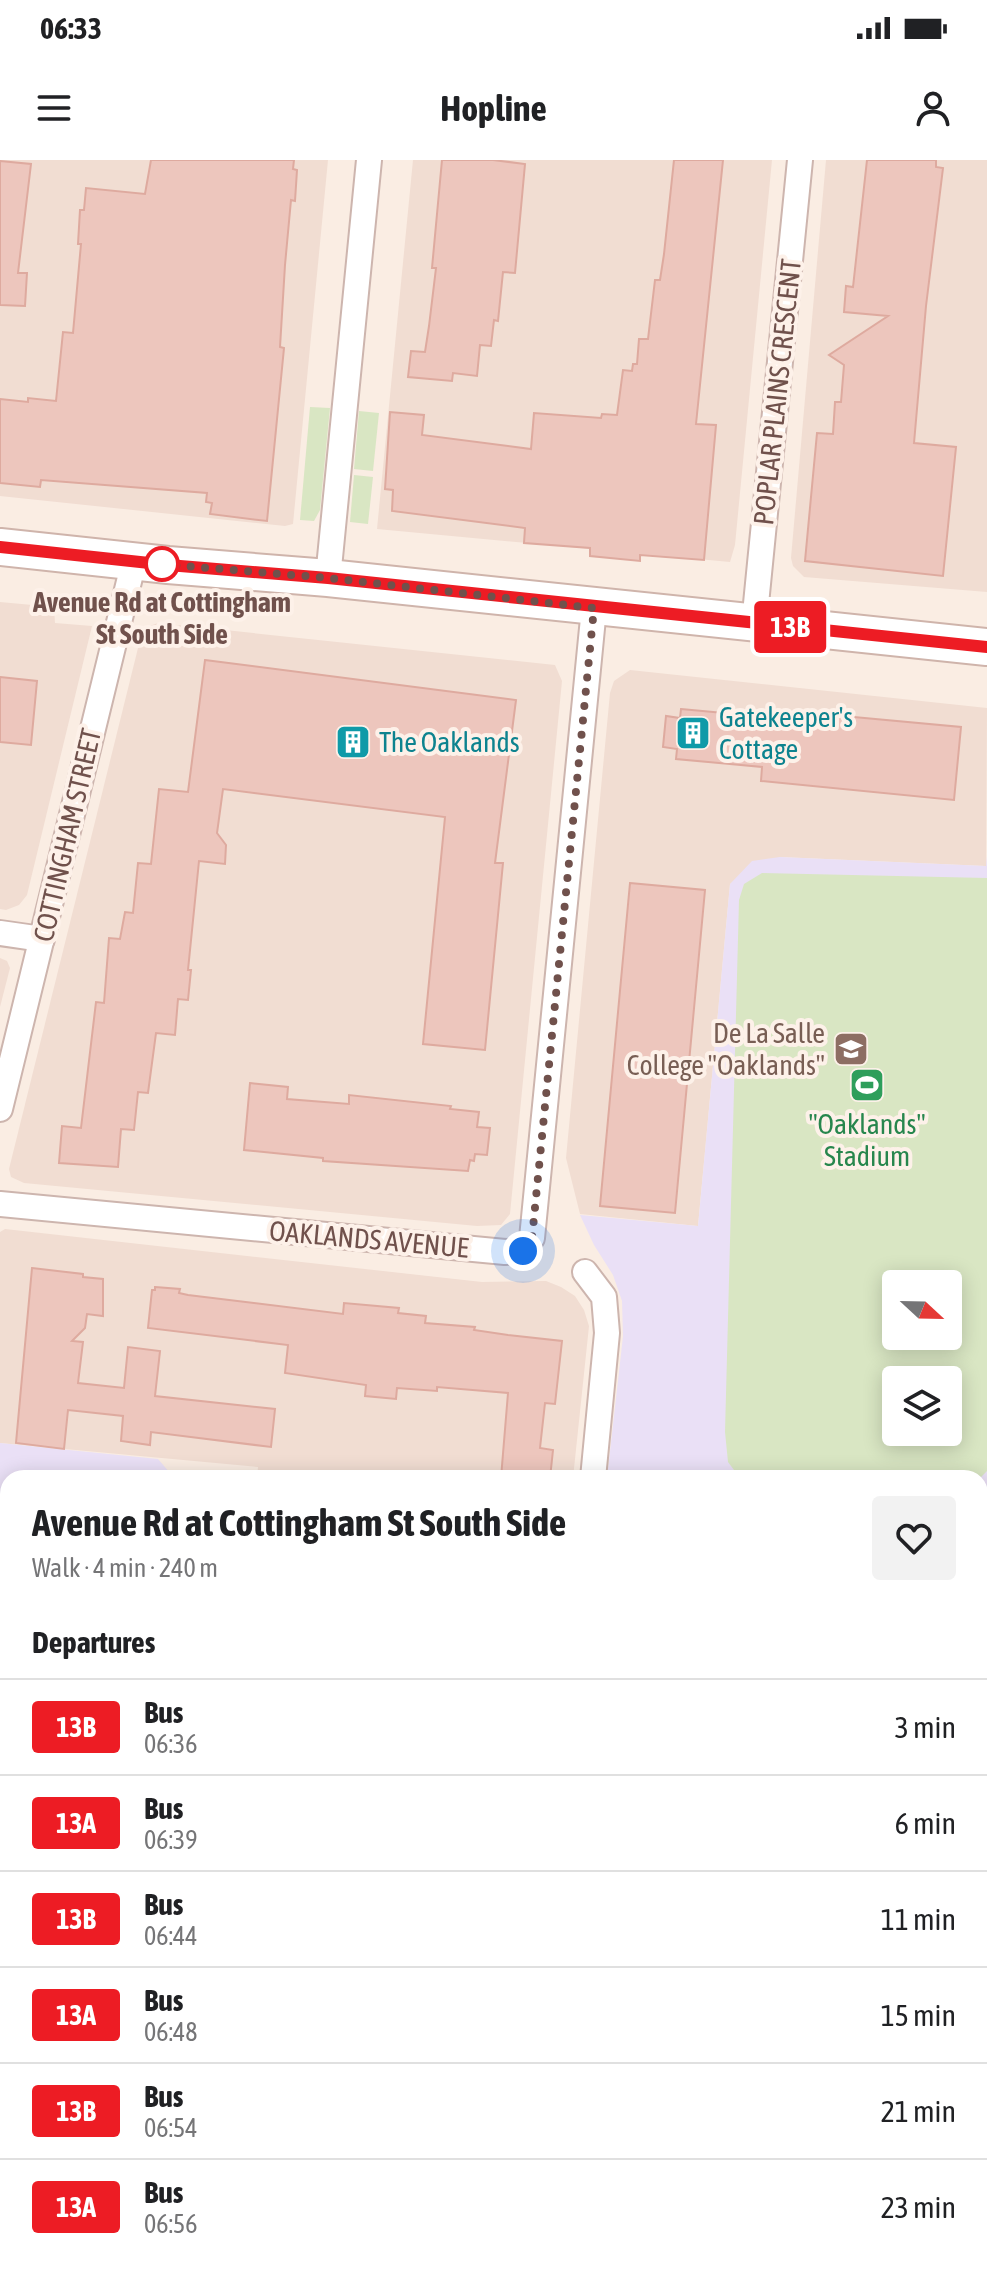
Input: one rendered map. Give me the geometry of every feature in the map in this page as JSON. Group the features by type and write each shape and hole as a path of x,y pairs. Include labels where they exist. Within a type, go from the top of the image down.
{"main road":[{"path":"0,547 987,647"}],"street":[{"path":"328,578 369,160"},
{"name":"POPLAR PLAINS CRESCENT","path":"754,624 800,160"},
{"name":"COTTINGHAM STREET","path":"0,1109 134,561"},
{"name":"OAKLANDS AVENUE","path":"0,1204 505,1252 523,1251 532,1238 594,608"},
{"path":"0,933 42,939"},
{"path":"585,1272 604,1297 607,1333 594,1470"}],"shaded area":[{"path":"0,160 328,160 293,524 285,526 0,496"},
{"path":"413,160 772,160 735,545 730,562 377,529"},
{"path":"826,160 987,160 987,592 804,577 793,566 791,558"},
{"path":"0,602 54,607 55,623 92,626 27,895 19,905 6,910 0,909"},
{"path":"158,623 555,665 562,681 510,1214 501,1225 477,1226 24,1183 11,1177 9,1169 140,640 147,627"},
{"path":"630,670 987,708 986,866 780,857 730,884 698,1226 580,1214 566,1158 610,693 614,681"},
{"name":"De La Salle College \"Oaklands\"","path":"987,856 987,1470 608,1470 623,1336 622,1301 613,1275 580,1215 698,1226 730,884 752,861 780,857 986,866"},
{"path":"0,958 7,961 10,968 0,1007"},
{"path":"5,1229 482,1282 546,1281 561,1287 575,1296 589,1326 574,1470 258,1470 258,1467 0,1443 0,1232"},
{"path":"0,1443 158,1459 167,1470 0,1470"}],"green space":[{"path":"310,407 330,408 320,510 314,521 300,520"},
{"path":"359,411 379,413 373,471 354,469"},
{"path":"354,475 373,477 368,524 350,522"},
{"name":"\"Oaklands\" Stadium","path":"762,873 987,878 987,1470 734,1470 728,1462 725,1432 739,900 744,884"}],"building":[{"path":"151,160 294,160 293,169 297,170 295,201 291,200 285,265 280,347 284,348 267,521 210,514 212,503 206,502 207,493 41,480 40,487 0,483 0,399 56,401 63,332 73,333 81,244 78,244 80,210 84,210 86,188 145,194"},
{"path":"442,160 493,160 525,164 515,273 503,272 498,321 494,320 491,346 480,345 477,376 453,373 452,381 408,377 411,351 425,352 436,268 432,268"},
{"path":"674,160 723,160 696,424 716,425 704,560 640,555 640,561 590,556 590,548 524,543 525,528 392,511 393,490 385,489 390,412 424,415 422,435 531,449 534,413 601,418 602,414 617,415 623,370 632,371 633,364 637,364 639,339 648,339 655,280 660,280 664,254"},
{"path":"867,160 936,160 936,167 943,168 926,306 914,443 956,447 943,576 805,561 817,433 833,434 835,402 841,402 844,365 829,355 888,316 844,312 846,286 853,287"},
{"path":"0,161 31,164 18,273 27,273 25,306 0,305"},
{"path":"205,660 516,700 495,863 503,863 485,1050 423,1044 445,817 223,789 217,833 226,845 225,864 199,861 188,1000 178,999 175,1035 156,1033 148,1093 138,1092 134,1130 121,1129 118,1167 59,1163 62,1126 81,1128 96,1002 104,1003 109,938 120,939 125,912 133,913 138,863 151,864 159,789 188,792"},
{"path":"0,677 37,681 31,745 0,742"},
{"path":"681,709 767,717 768,709 961,727 954,800 761,781 762,767 676,759 677,749 663,747 666,716 680,718"},
{"path":"630,883 705,890 675,1213 600,1206"},
{"path":"250,1083 288,1087 287,1099 349,1104 349,1095 479,1112 477,1127 490,1128 487,1155 475,1154 468,1171 323,1161 323,1158 244,1150"},
{"path":"32,1268 103,1279 103,1316 87,1314 85,1328 72,1341 83,1342 78,1383 124,1388 128,1347 160,1351 155,1396 275,1409 271,1447 151,1432 150,1445 121,1441 123,1416 68,1410 64,1449 16,1443"},
{"path":"155,1287 180,1289 179,1293 188,1295 343,1314 344,1303 399,1308 398,1313 426,1316 425,1323 475,1327 474,1330 562,1341 555,1404 545,1403 540,1448 553,1450 551,1470 502,1470 508,1393 437,1387 437,1391 397,1388 396,1399 365,1396 366,1385 285,1373 288,1345 148,1328 152,1290"}],"bus line":[{"name":"13B","path":"0,547 987,647"}],"place":[{"name":"Avenue Rd at Cottingham St South Side","path":"162,564"},
{"name":"Gatekeeper's Cottage","path":"693,733"},
{"name":"The Oaklands","path":"353,742"},
{"name":"De La Salle College \"Oaklands\"","path":"851,1049"},
{"name":"\"Oaklands\" Stadium","path":"867,1085"}],"route":[{"path":"162,564 328,578 594,608 532,1238 523,1251"}]}
